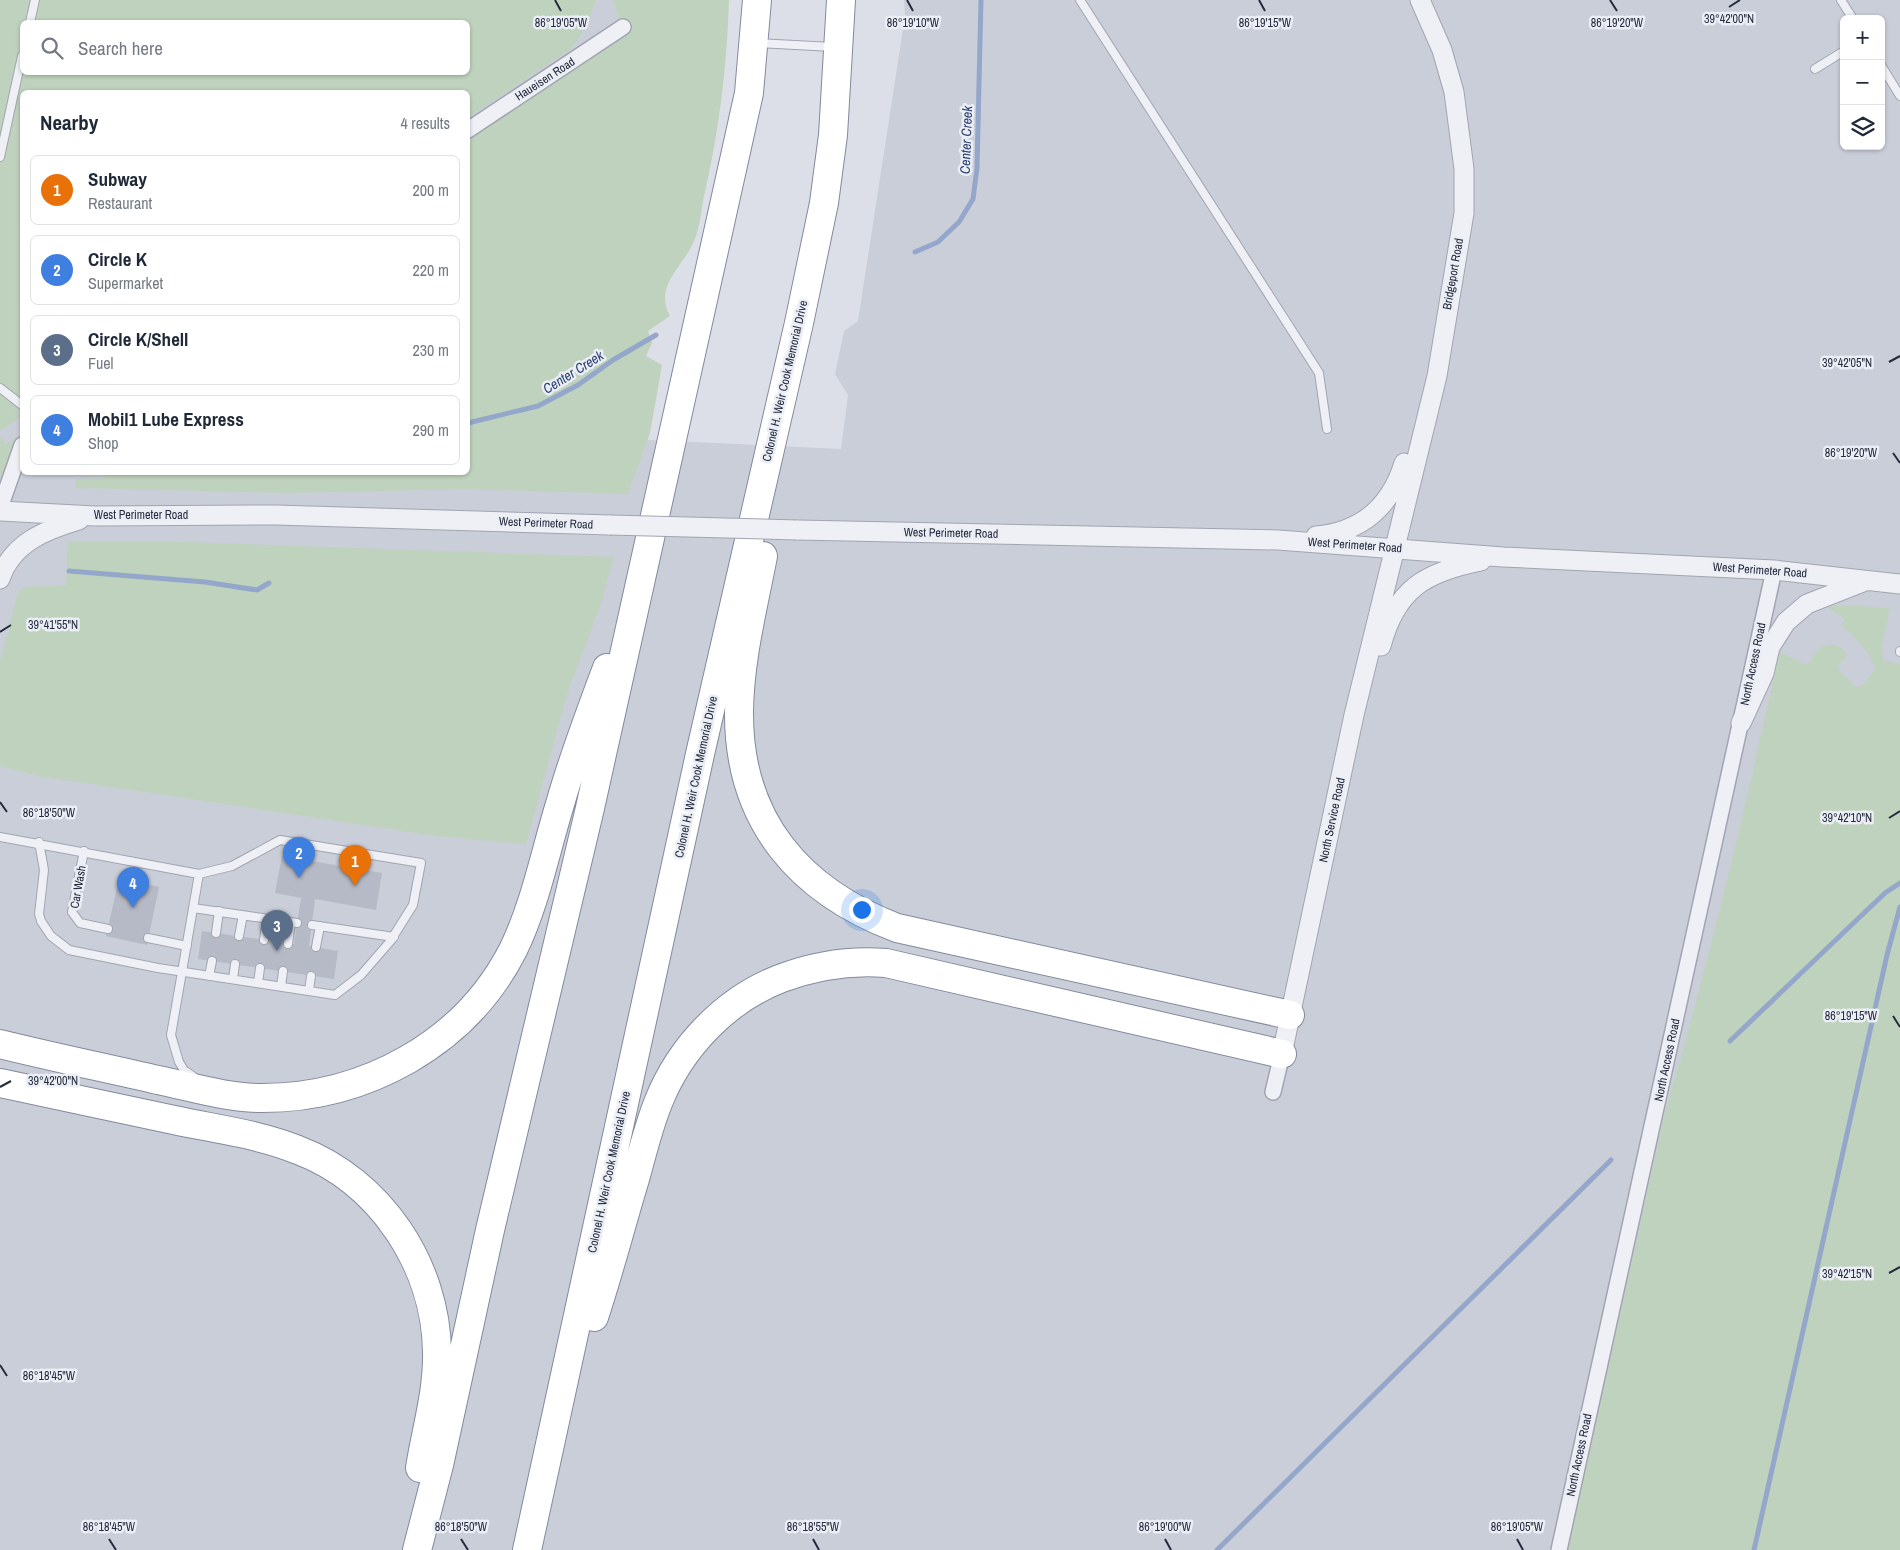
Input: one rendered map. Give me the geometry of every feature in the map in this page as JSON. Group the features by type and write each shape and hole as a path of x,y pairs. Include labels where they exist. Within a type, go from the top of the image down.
{"highway":[{"path":"713,252 738,64 740,0"},
{"path":"417,1550 437,1474 490,1230 590,808 749,93 757,0"},
{"name":"Colonel H. Weir Cook Memorial Drive","path":"527,1550 700,754 800,323 824,203 833,135 840,48 841,0"},
{"path":"800,323 775,498 747,639 739,713 742,760 752,795 764,821 780,846 804,873 832,896 863,915 897,928 1290,1015"},
{"path":"4,1043 219,1093 260,1098 267,1093 317,1094 355,1085 414,1056 451,1030 484,995 498,975 522,927 585,724 640,577"},
{"path":"545,1461 600,1300 658,1102 682,1056 699,1036 736,1002 754,990 794,974 831,964 886,963 1282,1054"},
{"path":"0,1083 281,1143 335,1168 365,1190 381,1207 399,1231 416,1260 424,1280 436,1327 437,1354 430,1414 402,1550"}],"street":[{"name":"Bridgeport Road","path":"1393,548 1426,424 1464,213 1464,169 1454,92 1442,50 1420,0"},
{"name":"Haueisen Road","path":"470,129 623,27"},
{"path":"1278,540 1323,536 1341,531 1364,520 1387,501 1398,482 1427,377 1443,330"},
{"path":"0,510 20,451"},
{"name":"West Perimeter Road","path":"0,510 95,516 276,515 797,530 1278,540 1503,557 1774,570 1900,584"},
{"path":"0,579 9,560 18,549 33,538 50,528 95,516"},
{"name":"North Service Road","path":"1273,1092 1354,715 1393,548"},
{"path":"1354,715 1380,649 1385,631 1404,596 1426,577 1443,570 1503,557"},
{"name":"North Access Road","path":"1559,1550 1774,570"},
{"path":"1741,722 1764,673 1770,646 1786,622 1808,604 1869,580"}],"lane":[{"path":"30,20 35,0"},
{"path":"1080,0 1319,373 1327,430"},
{"path":"1841,0 1850,15"},
{"path":"754,42 840,48"},
{"path":"1815,69 1840,53"},
{"path":"0,157 20,65"},
{"path":"1885,72 1900,96"},
{"path":"0,388 20,403"},
{"path":"0,837 39,842 199,874 232,866 280,840 421,863 413,906 394,937 380,953"},
{"path":"39,842 44,870 39,914 45,928 69,950 183,972 335,995 348,987 394,937"},
{"name":"Car Wash","path":"84,851 72,912 80,923 108,929"},
{"path":"199,874 183,972 172,1020 174,1049 184,1070 206,1081"},
{"path":"193,908 294,922 288,944"},
{"path":"216,933 218,911"},
{"path":"239,936 243,915"},
{"path":"264,940 267,919"},
{"path":"316,948 316,926 394,937"},
{"path":"148,938 187,946"},
{"path":"209,976 212,961"},
{"path":"233,979 235,964"},
{"path":"258,983 260,968"},
{"path":"281,986 283,971"},
{"path":"309,991 311,976"}],"shaded area":[{"path":"0,0 642,0 544,435 841,449 848,395 835,374 844,331 858,321 905,16 904,0 1900,0 1900,1550 0,1550"}],"green space":[{"path":"0,0 596,0 584,30 572,48 470,117 470,90 20,90 20,417 0,431"},
{"path":"614,0 729,0 721,99 714,148 699,225 689,250 667,286 665,295 666,305 670,316 648,331 652,343 646,356 662,365 650,433 628,494 468,489 287,493 76,488 75,479 106,478 106,475 470,475 470,139 627,33 619,21"},
{"path":"0,436 5,445 17,437 9,464 0,477"},
{"path":"68,541 157,541 614,557 601,604 567,694 526,844 436,836 38,776 0,766 0,661 18,592 25,587 66,585"},
{"path":"1843,605 1890,608 1881,653 1884,661 1900,664 1900,1550 1568,1550 1664,1117 1726,886 1779,652 1808,665 1819,648 1828,645 1839,646 1847,656 1837,667 1857,687 1863,685 1875,669 1866,650 1841,625 1845,619 1827,607"}],"building":[{"path":"282,856 382,873 376,910 315,899 309,946 338,951 334,979 198,959 202,931 294,944 301,898 275,893"},
{"path":"119,879 159,887 147,945 106,936"}],"waterway":[{"name":"Center Creek","path":"915,252 938,242 959,222 973,199 977,168 981,0"},
{"name":"Center Creek","path":"470,423 538,406 578,385 613,360 656,335"},
{"path":"69,571 205,582 257,590 269,583"},
{"path":"1730,1041 1885,893 1900,883"},
{"path":"1754,1550 1887,955 1900,907"},
{"path":"1217,1550 1611,1160"}],"place":[{"name":"Circle K","path":"299,878"},
{"name":"Subway","path":"355,886"},
{"name":"Mobil1 Lube Express","path":"133,908"},
{"name":"Circle K/Shell","path":"277,951"}]}
